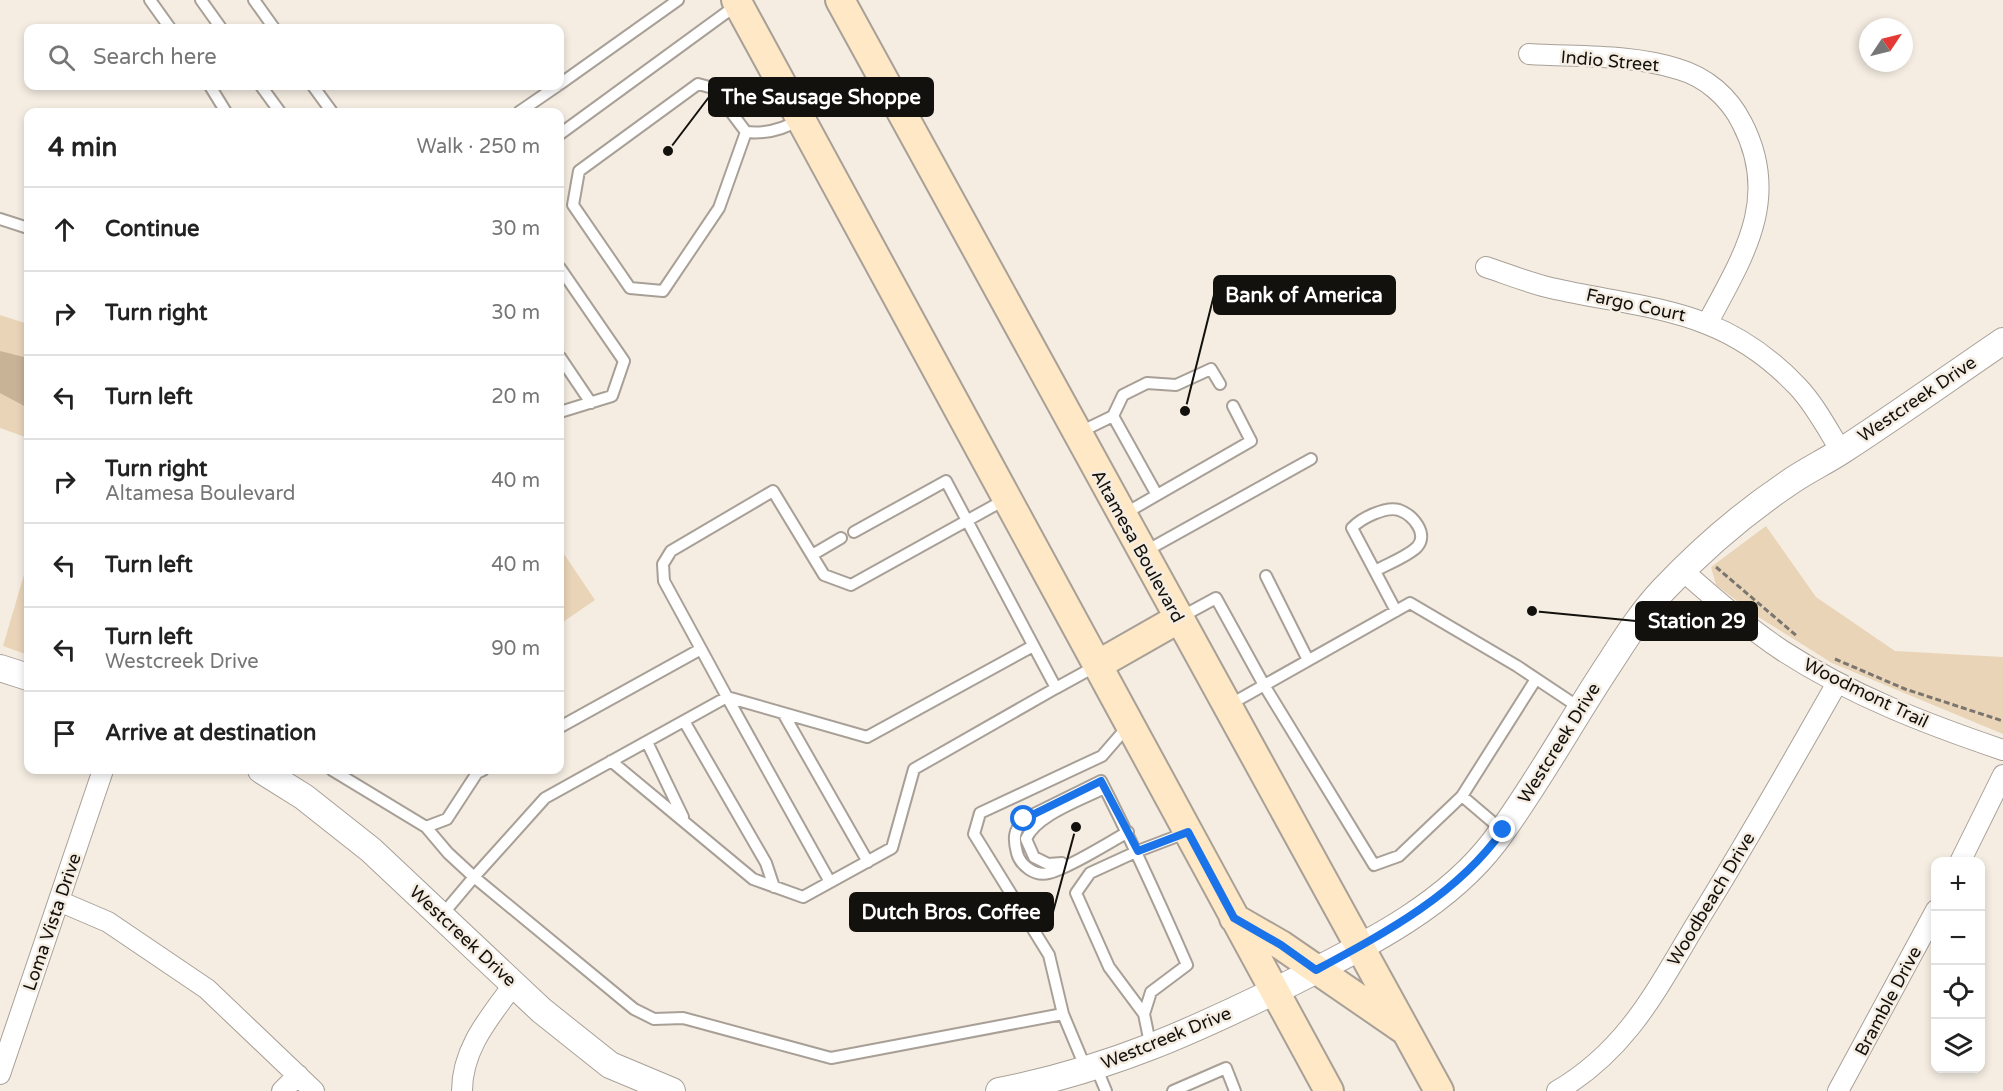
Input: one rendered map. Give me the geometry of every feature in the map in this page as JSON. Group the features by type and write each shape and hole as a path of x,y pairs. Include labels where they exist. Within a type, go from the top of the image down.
{"main road":[{"name":"Altamesa Boulevard","path":"840,0 1121,516 1361,946 1439,1091"},
{"path":"737,2 1099,664 1329,1091"},
{"path":"1099,664 1178,619"},
{"path":"1234,918 1281,945 1407,1031"}],"street":[{"name":"Indio Street","path":"1529,54 1639,61 1677,69 1701,78 1736,110 1754,146 1758,164 1759,205 1741,260 1708,322"},
{"name":"Fargo Court","path":"1486,267 1549,288 1668,310 1708,322 1742,339 1778,367 1800,389 1841,451"},
{"name":"Westcreek Drive","path":"999,1091 1056,1080 1151,1048 1316,970 1402,922 1461,877 1503,830 1544,771 1581,708 1641,616 1701,555 1788,483 1841,451 2003,340"},
{"name":"Woodmont Trail","path":"1701,555 1721,605 1782,650 1837,683 1933,726 2003,750"},
{"path":"0,668 24,676"},
{"name":"Woodbeach Drive","path":"1557,1091 1605,1057 1632,1027 1741,851 1837,683"},
{"name":"Loma Vista Drive","path":"0,1074 6,1037 59,901 102,774"},
{"path":"1962,857 2003,775"},
{"name":"Westcreek Drive","path":"276,776 371,850 541,1010 610,1065 672,1091"},
{"path":"59,901 108,922 207,989 314,1091"},
{"name":"Bramble Drive","path":"1839,1091 1934,911"},
{"path":"462,1091 467,1059 480,1030 514,984"},
{"path":"282,1091 298,1076"}],"lane":[{"path":"150,0 167,24"},
{"path":"201,0 218,24"},
{"path":"254,0 271,24"},
{"path":"564,81 678,0"},
{"path":"564,131 737,2"},
{"path":"746,132 719,208 663,291 630,288 573,205 579,171 699,84 713,88 746,132 760,134 786,128 800,119"},
{"path":"212,90 224,108"},
{"path":"264,90 277,108"},
{"path":"317,90 329,108"},
{"path":"525,108 551,90"},
{"path":"0,219 24,227"},
{"path":"564,274 624,362 612,396 564,411"},
{"path":"564,363 591,403"},
{"path":"1077,434 1113,416 1123,395 1147,383 1176,386 1210,369 1220,384"},
{"path":"1121,516 1251,441 1233,406"},
{"path":"1113,416 1157,495"},
{"path":"1142,553 1311,459"},
{"path":"854,532 946,481 1056,688"},
{"path":"830,882 664,581 663,564 671,551 773,490 824,575 851,585 1008,498"},
{"path":"1375,571 1417,547 1422,536 1419,527 1399,510 1386,509 1352,528 1396,611"},
{"path":"812,555 841,538"},
{"path":"1266,576 1308,660"},
{"path":"1178,619 1216,598 1264,685 1374,865 1399,856 1462,796 1536,679"},
{"path":"1227,706 1410,603 1581,708"},
{"path":"441,916 545,798 727,697 867,737 1033,646"},
{"path":"564,725 701,649"},
{"path":"611,761 753,879 802,897 892,848 914,769 1099,664"},
{"path":"783,713 868,862"},
{"path":"684,721 766,863 774,887"},
{"path":"1106,1091 1091,1069 1063,1014 1049,954 974,834 980,813 1102,756 1130,723"},
{"path":"647,742 685,823"},
{"path":"339,774 426,827 448,853 474,877 634,1009 654,1019 683,1018 831,1058 1063,1014"},
{"path":"426,827 447,819 476,774"},
{"path":"1128,832 1070,862 1048,864 1034,857 1026,839 1030,829 1040,820 1102,785 1128,832 1138,851 1187,965 1151,992 1144,1014"},
{"path":"1462,796 1503,830"},
{"path":"1151,1048 1144,1014 1109,968 1076,893 1090,873 1188,832"},
{"path":"1173,1091 1226,1068 1235,1091"}],"path":[{"path":"1701,555 1803,642"},
{"path":"1833,658 1905,689 2003,721"}],"shaded area":[{"path":"0,315 24,323 24,437 0,428"},
{"path":"0,351 24,357 24,406 0,393"},
{"path":"1766,526 1816,597 1895,651 2003,657 2003,734 1832,663 1757,616 1716,585 1711,567"},
{"path":"564,554 595,600 564,621"},
{"path":"24,575 24,654 3,646"}],"place":[{"name":"The Sausage Shoppe","path":"668,151"},
{"name":"Bank of America","path":"1185,411"},
{"name":"Station 29","path":"1532,611"},
{"name":"Dutch Bros. Coffee","path":"1076,827"}],"route":[{"path":"1024,819 1101,781 1138,851 1188,832 1234,918 1281,945 1316,970 1402,922 1461,877 1493,844 1503,830"}]}
